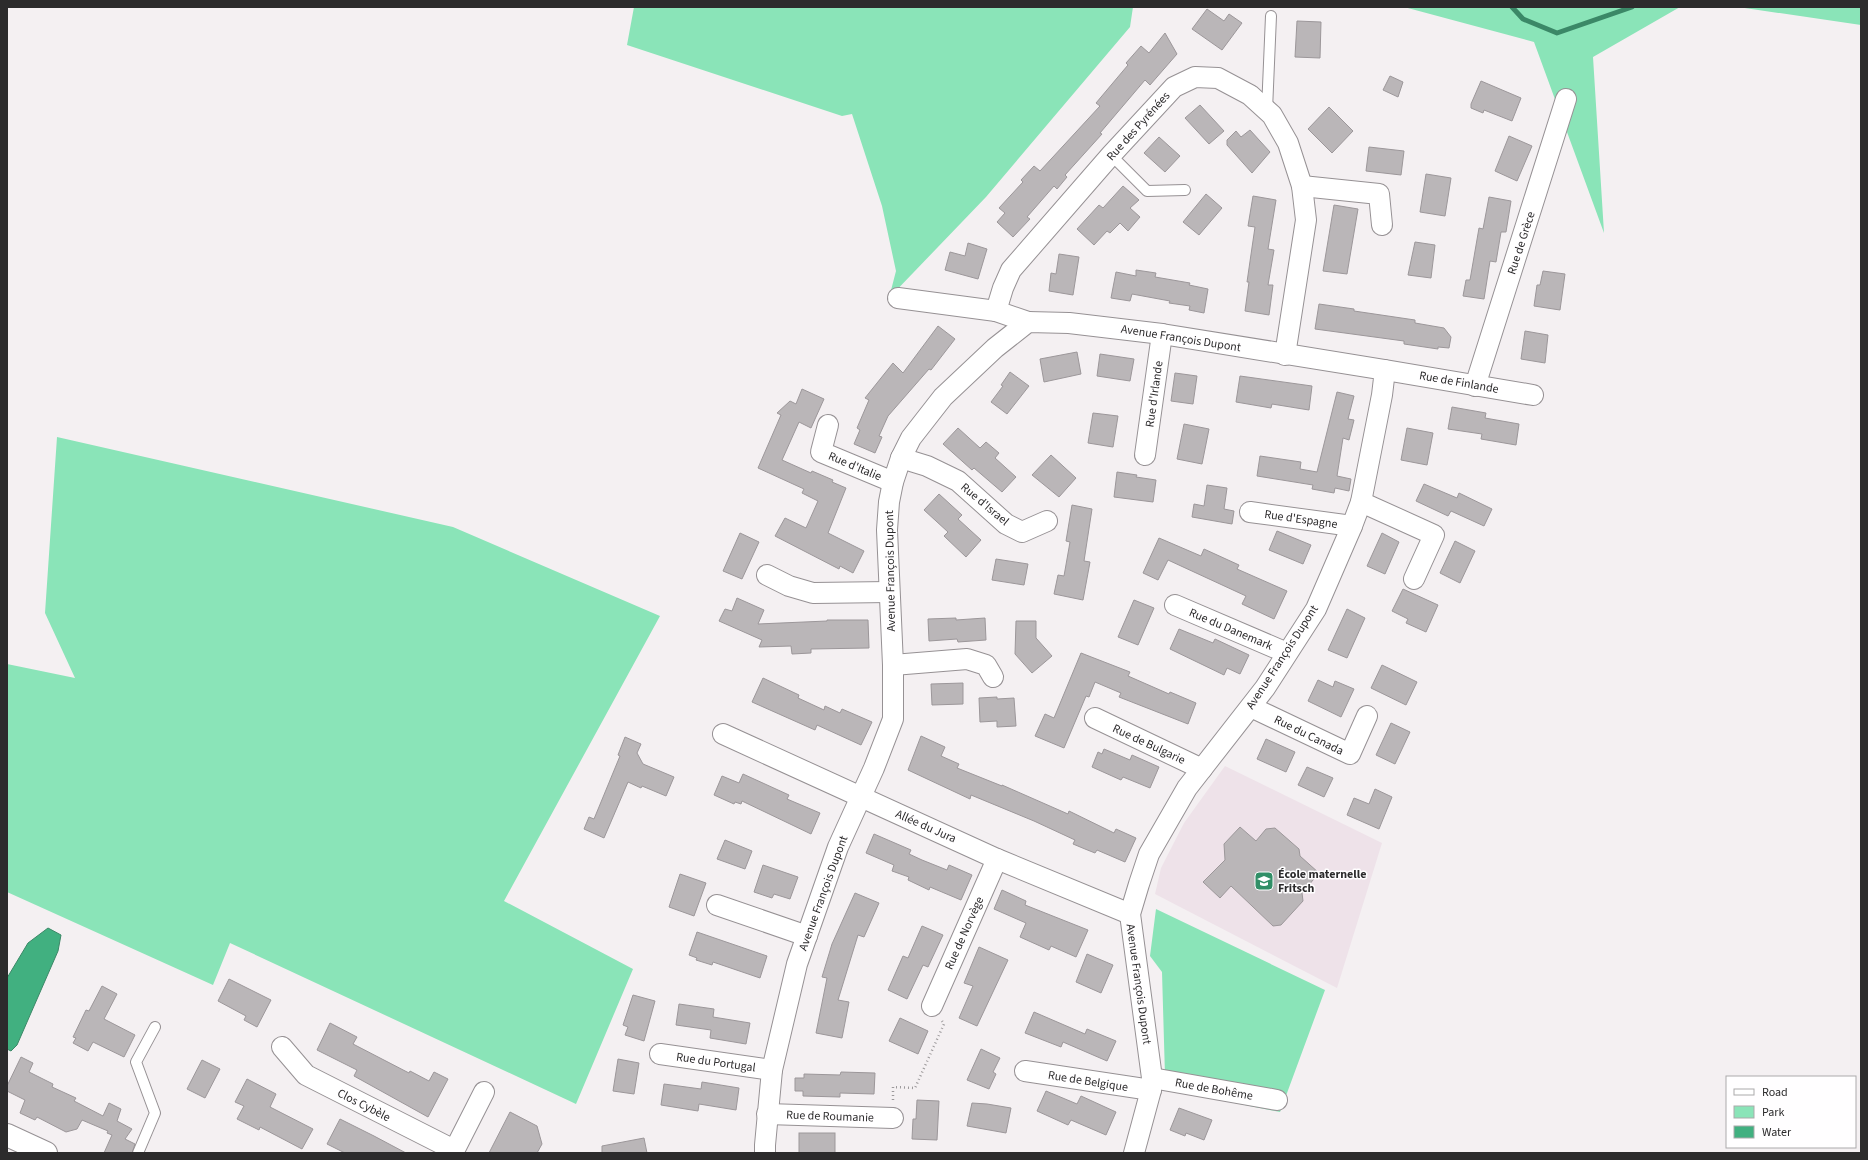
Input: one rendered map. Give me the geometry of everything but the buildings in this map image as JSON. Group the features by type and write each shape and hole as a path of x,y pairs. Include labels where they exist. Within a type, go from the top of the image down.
{"street":[{"name":"Rue des Pyrénées","path":"996,310 1011,270 1111,155 1174,87 1195,77 1218,78 1250,95 1267,110 1288,143 1302,186 1306,220 1285,354"},
{"name":"Rue de Grèce","path":"1476,386 1566,100"},
{"path":"1302,186 1379,194 1382,225"},
{"path":"898,298 996,310 1028,322"},
{"name":"Avenue François Dupont","path":"765,1153 767,1114 772,1070 797,964 838,847 862,797 893,719 893,665 887,530 889,502 893,482 901,458 911,438 944,397 995,348 1028,322 1069,323 1162,334 1385,370 1382,395 1360,502 1352,526 1316,609 1251,707 1187,788 1149,854 1130,914 1152,1084 1138,1152"},
{"name":"Rue d'Irlande","path":"1145,455 1162,334"},
{"name":"Rue de Finlande","path":"1385,370 1533,395"},
{"name":"Rue d'Italie","path":"828,425 821,452 893,482"},
{"name":"Rue d'Israel","path":"901,458 927,466 958,481 1006,524 1022,532 1047,521"},
{"path":"1360,502 1434,535 1414,579"},
{"name":"Rue d'Espagne","path":"1250,512 1352,526"},
{"path":"767,575 789,586 813,593 889,592"},
{"name":"Rue du Danemark","path":"1175,605 1286,653"},
{"path":"893,665 967,659 986,665 993,677"},
{"name":"Rue du Canada","path":"1251,707 1350,754 1367,716"},
{"name":"Rue de Bulgarie","path":"1095,718 1202,769"},
{"name":"Allée du Jura","path":"723,734 997,859 1130,914"},
{"name":"Rue de Norvège","path":"932,1006 997,859"},
{"path":"717,905 807,936"},
{"name":"Clos Cybèle","path":"282,1047 306,1075 453,1152 484,1092"},
{"name":"Rue du Portugal","path":"660,1054 772,1070"},
{"name":"Rue de Belgique","path":"1025,1071 1152,1084"},
{"name":"Rue de Bohême","path":"1152,1084 1277,1100"},
{"name":"Rue de Roumanie","path":"767,1114 893,1118"},
{"path":"7,1135 46,1153"}],"lane":[{"path":"1267,110 1271,16"},
{"path":"1111,155 1147,191 1186,190"},
{"path":"138,1153 155,1113 136,1062 156,1027"}],"path":[{"path":"893,1118 893,1087 915,1088 944,1024 932,1006"}],"shaded area":[{"name":"École maternelle Fritsch","path":"1225,766 1382,843 1337,988 1155,894 1161,868 1184,823"}],"green space":[{"path":"634,7 1133,7 1130,27 986,197 889,298 896,271 882,206 852,114 842,116 627,45"},
{"path":"1404,7 1680,7 1593,57 1604,233 1534,42"},
{"path":"1738,7 1861,7 1861,25"},
{"path":"57,437 453,527 660,616 504,901 633,969 576,1104 230,943 213,985 7,892 7,664 75,678 45,613"},
{"path":"1156,909 1325,990 1280,1112 1180,1092 1165,1076 1162,972 1150,956"}],"water":[{"path":"48,928 61,935 58,951 17,1045 11,1051 7,1049 7,978 28,943"}],"waterway":[{"path":"1512,7 1523,19 1557,33 1632,7"}],"place":[{"name":"École maternelle Fritsch","path":"1264,881"}]}
